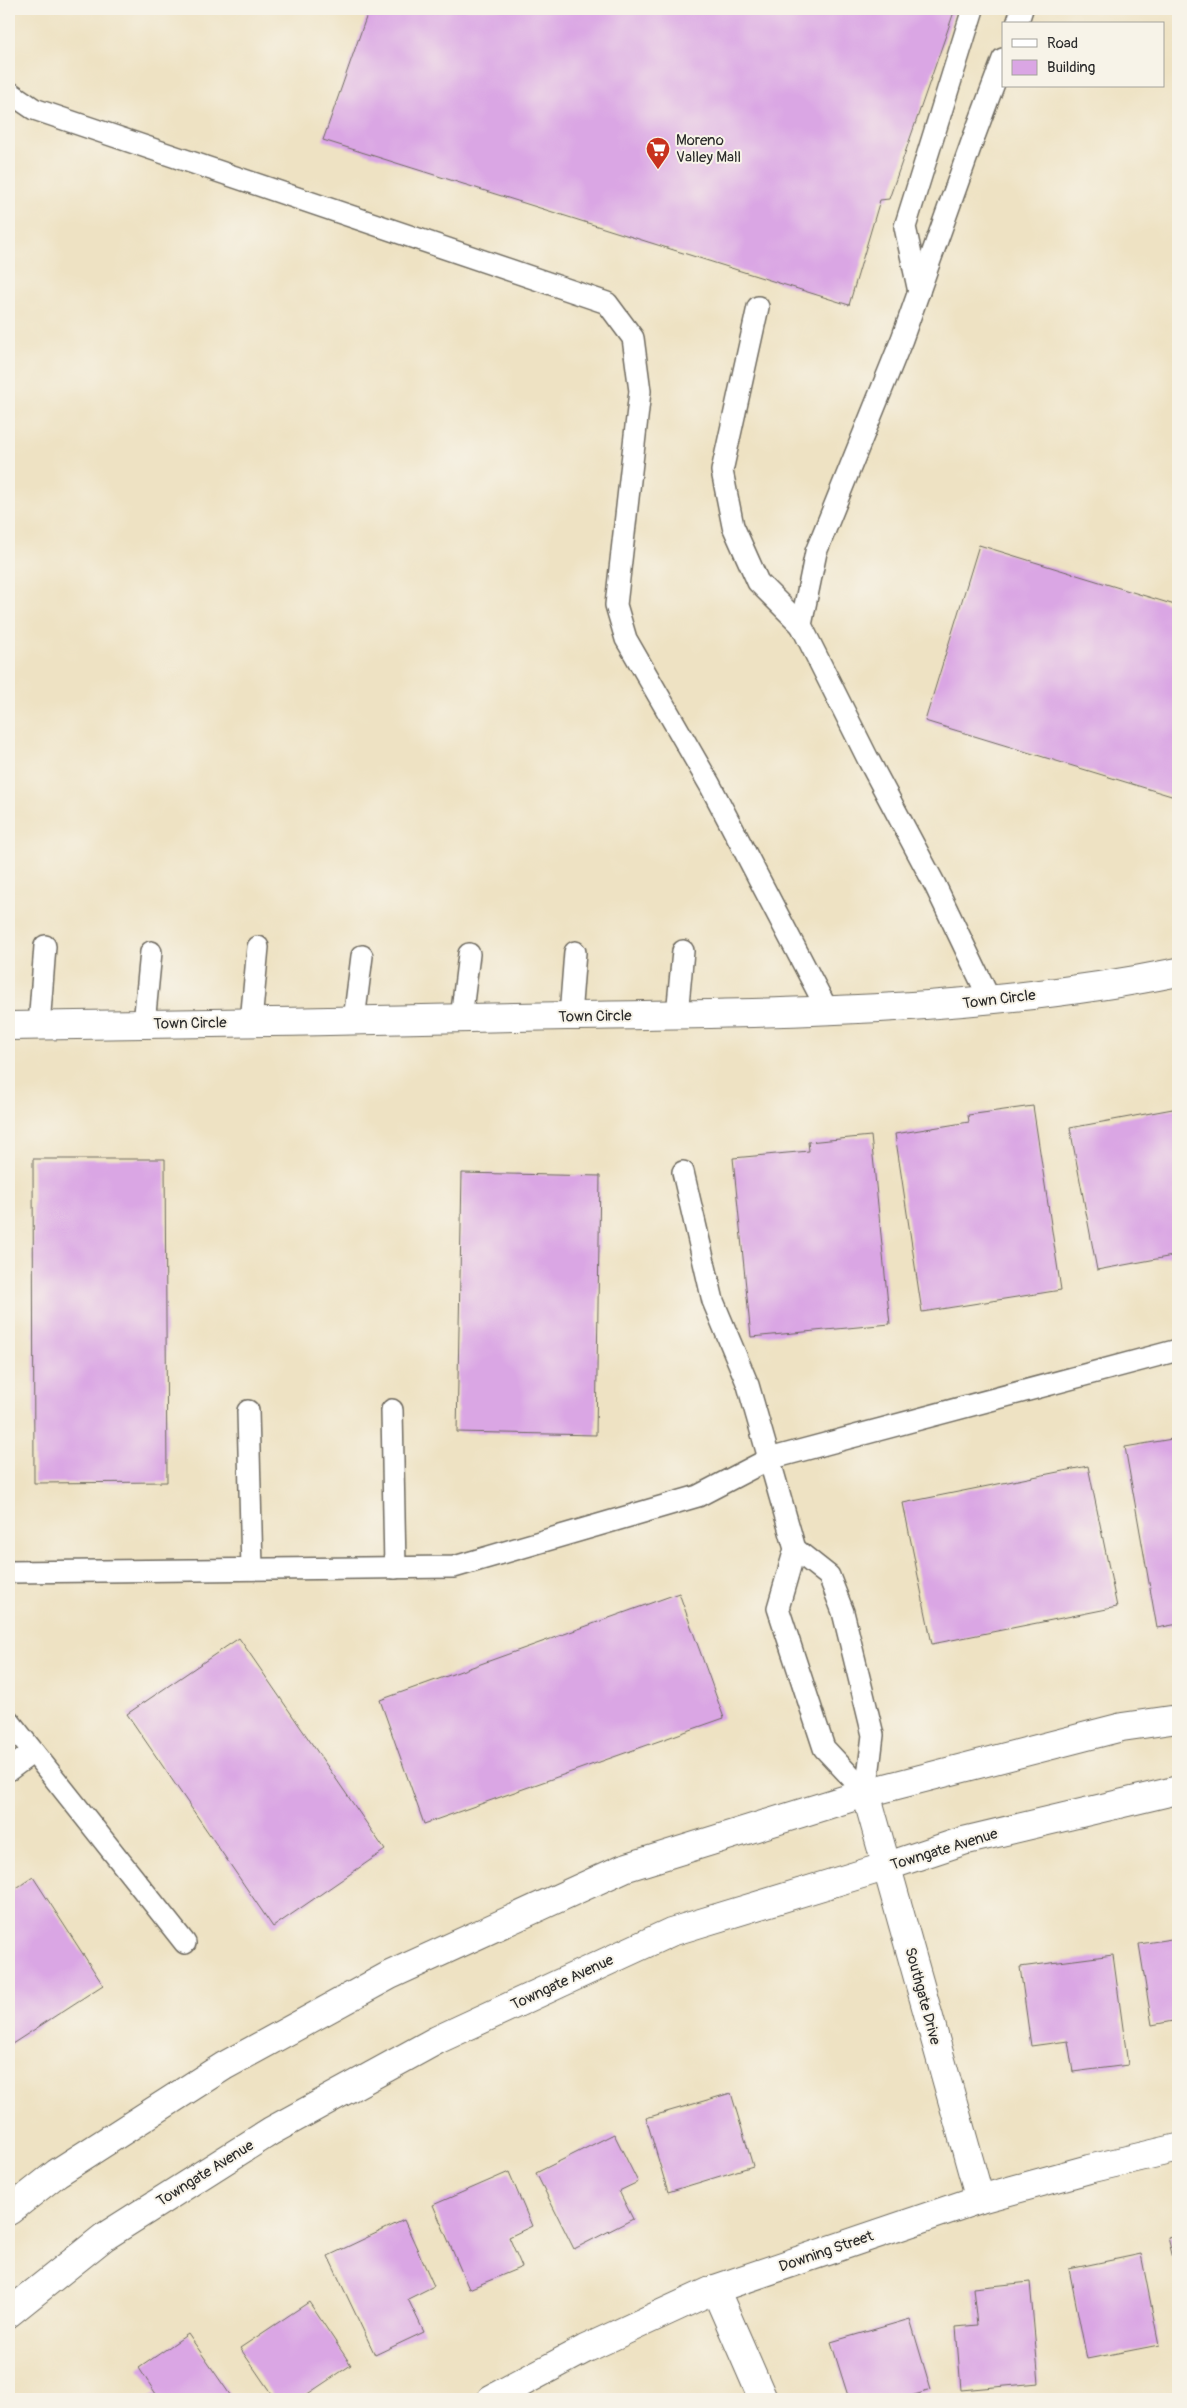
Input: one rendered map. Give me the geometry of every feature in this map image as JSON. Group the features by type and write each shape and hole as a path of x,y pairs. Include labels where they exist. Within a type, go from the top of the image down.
{"main road":[{"name":"Town Circle","path":"9,1026 570,1016 677,1016 828,1011 990,1000 1083,988 1178,972"},
{"path":"9,2211 57,2172 224,2066 390,1975 624,1868 866,1792 1122,1727 1178,1719"},
{"name":"Towngate Avenue","path":"9,2313 104,2237 271,2131 437,2040 671,1932 888,1866 963,1841 1178,1790"},
{"name":"Southgate Drive","path":"866,1792 980,2199"},
{"name":"Downing Street","path":"491,2399 585,2349 715,2289 980,2199 1089,2169 1178,2148"},
{"path":"715,2289 763,2399"}],"lane":[{"path":"919,292 905,227 973,9"},
{"path":"1018,22 1022,9"},
{"path":"801,625 816,552 919,292 1002,62"},
{"path":"9,92 34,109 607,303 633,338 640,391 616,606 626,639 710,785 828,1011"},
{"path":"758,307 722,471 734,526 758,582 801,625 868,759 935,885 990,1000"},
{"path":"39,1026 45,946"},
{"path":"251,1022 258,947"},
{"path":"677,1016 683,951"},
{"path":"144,1024 151,952"},
{"path":"570,1016 575,952"},
{"path":"460,1019 469,954"},
{"path":"354,1020 362,956"},
{"path":"683,1172 713,1301 748,1385 795,1549 778,1608 824,1748 866,1792"},
{"path":"9,1572 454,1567 698,1496 769,1459 1178,1350"},
{"path":"248,1410 252,1570"},
{"path":"392,1410 395,1568"},
{"path":"795,1549 829,1576 843,1612 873,1734 866,1792"},
{"path":"9,1721 185,1943"},
{"path":"9,1770 34,1752"}],"building":[{"name":"Moreno Valley Mall","path":"369,9 955,9 889,199 880,200 849,305 323,140"},
{"path":"979,545 1178,606 1178,798 925,721"},
{"path":"1033,1106 1061,1290 922,1312 895,1134 969,1122 968,1115"},
{"path":"1178,1108 1178,1255 1097,1270 1070,1128"},
{"path":"871,1136 890,1324 751,1337 733,1158 809,1151 808,1142"},
{"path":"33,1159 165,1159 167,1482 34,1483"},
{"path":"462,1173 600,1176 596,1435 457,1432"},
{"path":"1178,1438 1178,1624 1157,1628 1125,1447"},
{"path":"1088,1466 1117,1607 932,1644 903,1503"},
{"path":"679,1593 724,1718 424,1824 380,1700"},
{"path":"239,1638 385,1850 273,1927 127,1714"},
{"path":"33,1877 103,1985 9,2046 9,1893"},
{"path":"1178,1938 1178,2020 1152,2025 1139,1944"},
{"path":"1113,1955 1128,2065 1073,2072 1068,2041 1031,2046 1020,1967"},
{"path":"731,2093 753,2166 668,2192 646,2118"},
{"path":"614,2134 638,2182 619,2191 633,2219 574,2249 536,2173"},
{"path":"509,2172 532,2226 509,2237 522,2267 469,2289 433,2205"},
{"path":"404,2220 434,2286 408,2299 424,2332 375,2355 328,2256"},
{"path":"1178,2234 1178,2276 1177,2276 1168,2237"},
{"path":"1141,2254 1159,2345 1087,2359 1069,2269"},
{"path":"1030,2282 1039,2383 961,2390 956,2327 977,2325 973,2288"},
{"path":"309,2302 351,2365 300,2399 275,2399 240,2348"},
{"path":"910,2319 931,2390 901,2399 849,2399 831,2342"},
{"path":"188,2334 233,2399 147,2399 156,2394 139,2368"}],"place":[{"name":"Moreno Valley Mall","path":"658,170"}]}
